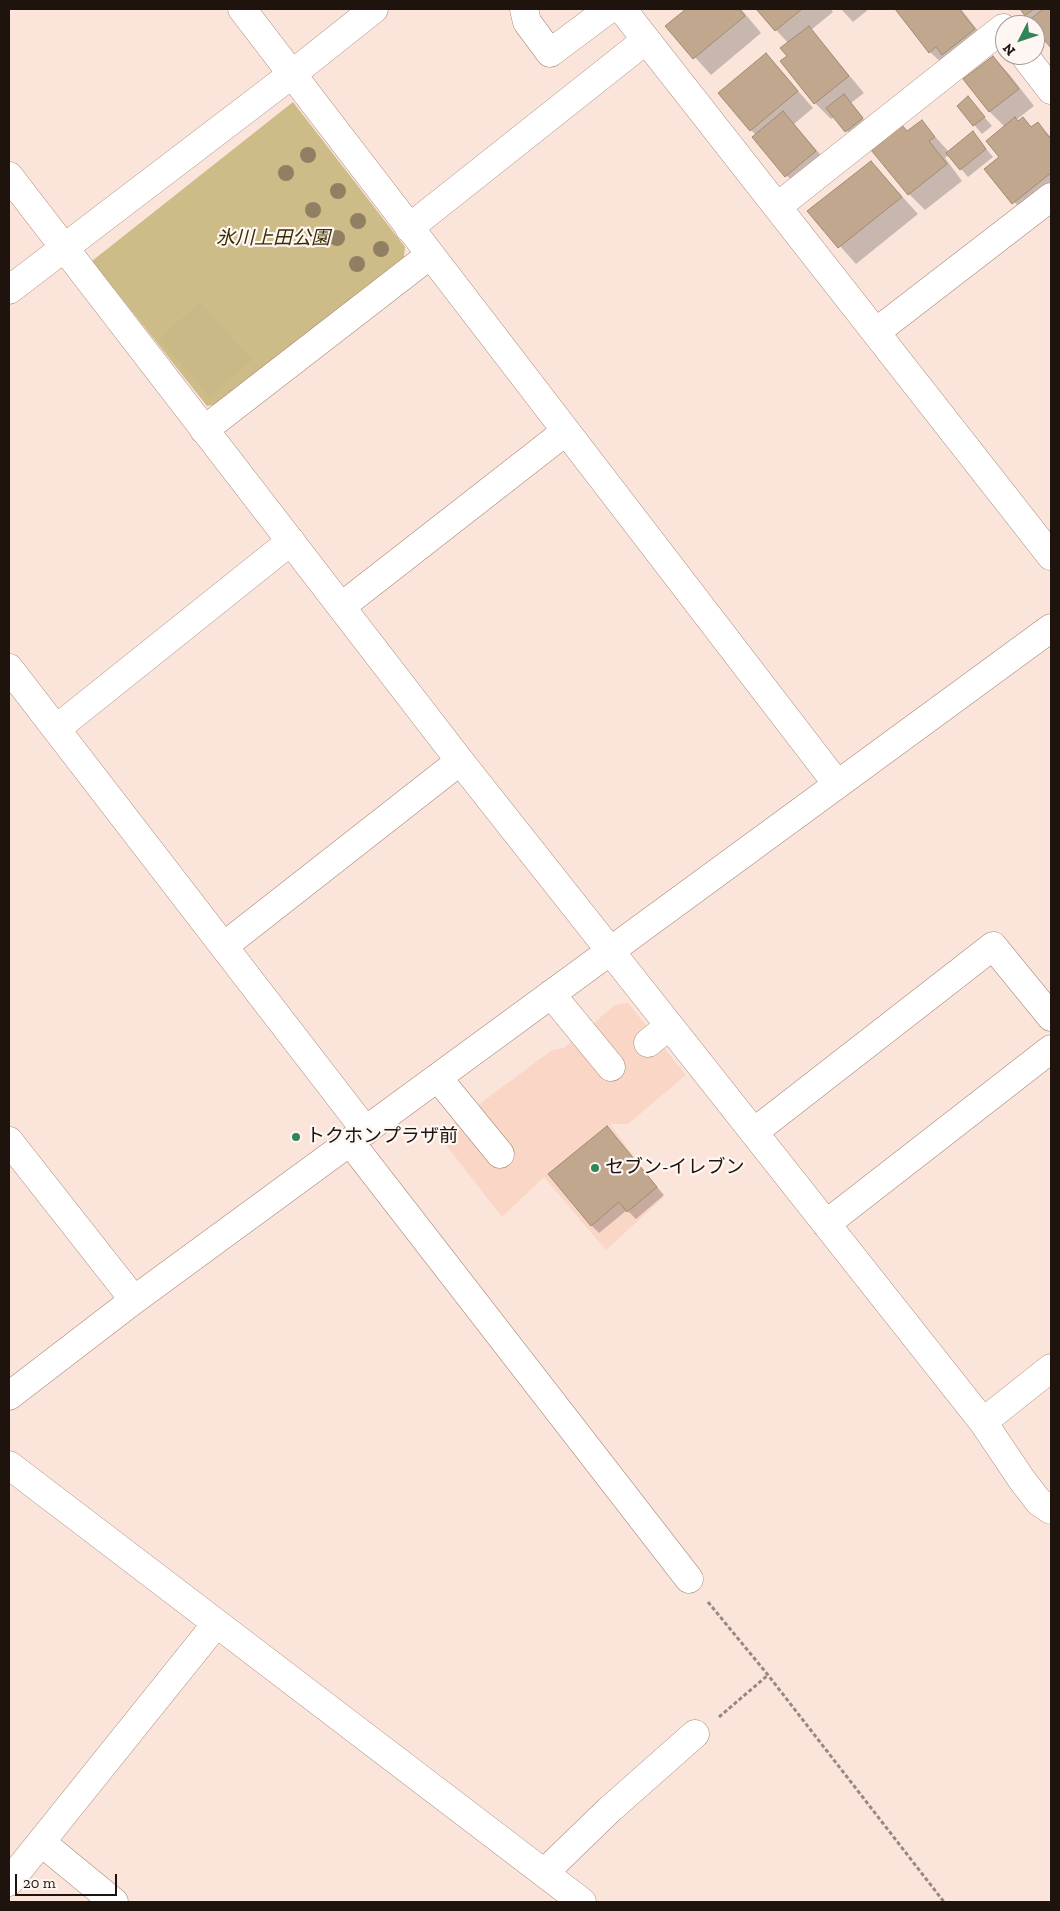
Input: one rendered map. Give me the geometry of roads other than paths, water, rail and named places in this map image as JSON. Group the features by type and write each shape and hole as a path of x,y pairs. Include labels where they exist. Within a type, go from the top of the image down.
{"street":[{"path":"242,9 837,784"},
{"path":"9,290 374,9"},
{"path":"524,9 527,22 550,53 609,9"},
{"path":"622,9 1051,556"},
{"path":"777,207 995,25"},
{"path":"409,228 646,40"},
{"path":"9,176 460,761 982,1422 1039,1502 1051,1510"},
{"path":"876,332 1051,197"},
{"path":"204,430 430,255"},
{"path":"342,606 565,432"},
{"path":"56,729 290,541"},
{"path":"9,1396 134,1300 1051,628"},
{"path":"9,668 224,946 358,1137 689,1579"},
{"path":"224,946 460,761"},
{"path":"754,1132 993,946 1051,1017"},
{"path":"551,994 611,1067"},
{"path":"648,1043 669,1026"},
{"path":"826,1224 1051,1050"},
{"path":"438,1078 500,1154"},
{"path":"9,1141 134,1300"},
{"path":"982,1422 1051,1368"},
{"path":"9,1465 582,1902"},
{"path":"9,1882 216,1624"},
{"path":"544,1873 609,1810 695,1734"},
{"path":"41,1842 114,1902"}],"place":[{"name":"トクホンプラザ前","path":"296,1137"},
{"name":"セブン-イレブン","path":"595,1168"}],"park label":[{"name":"氷川上田公園","path":"273,239"}]}
